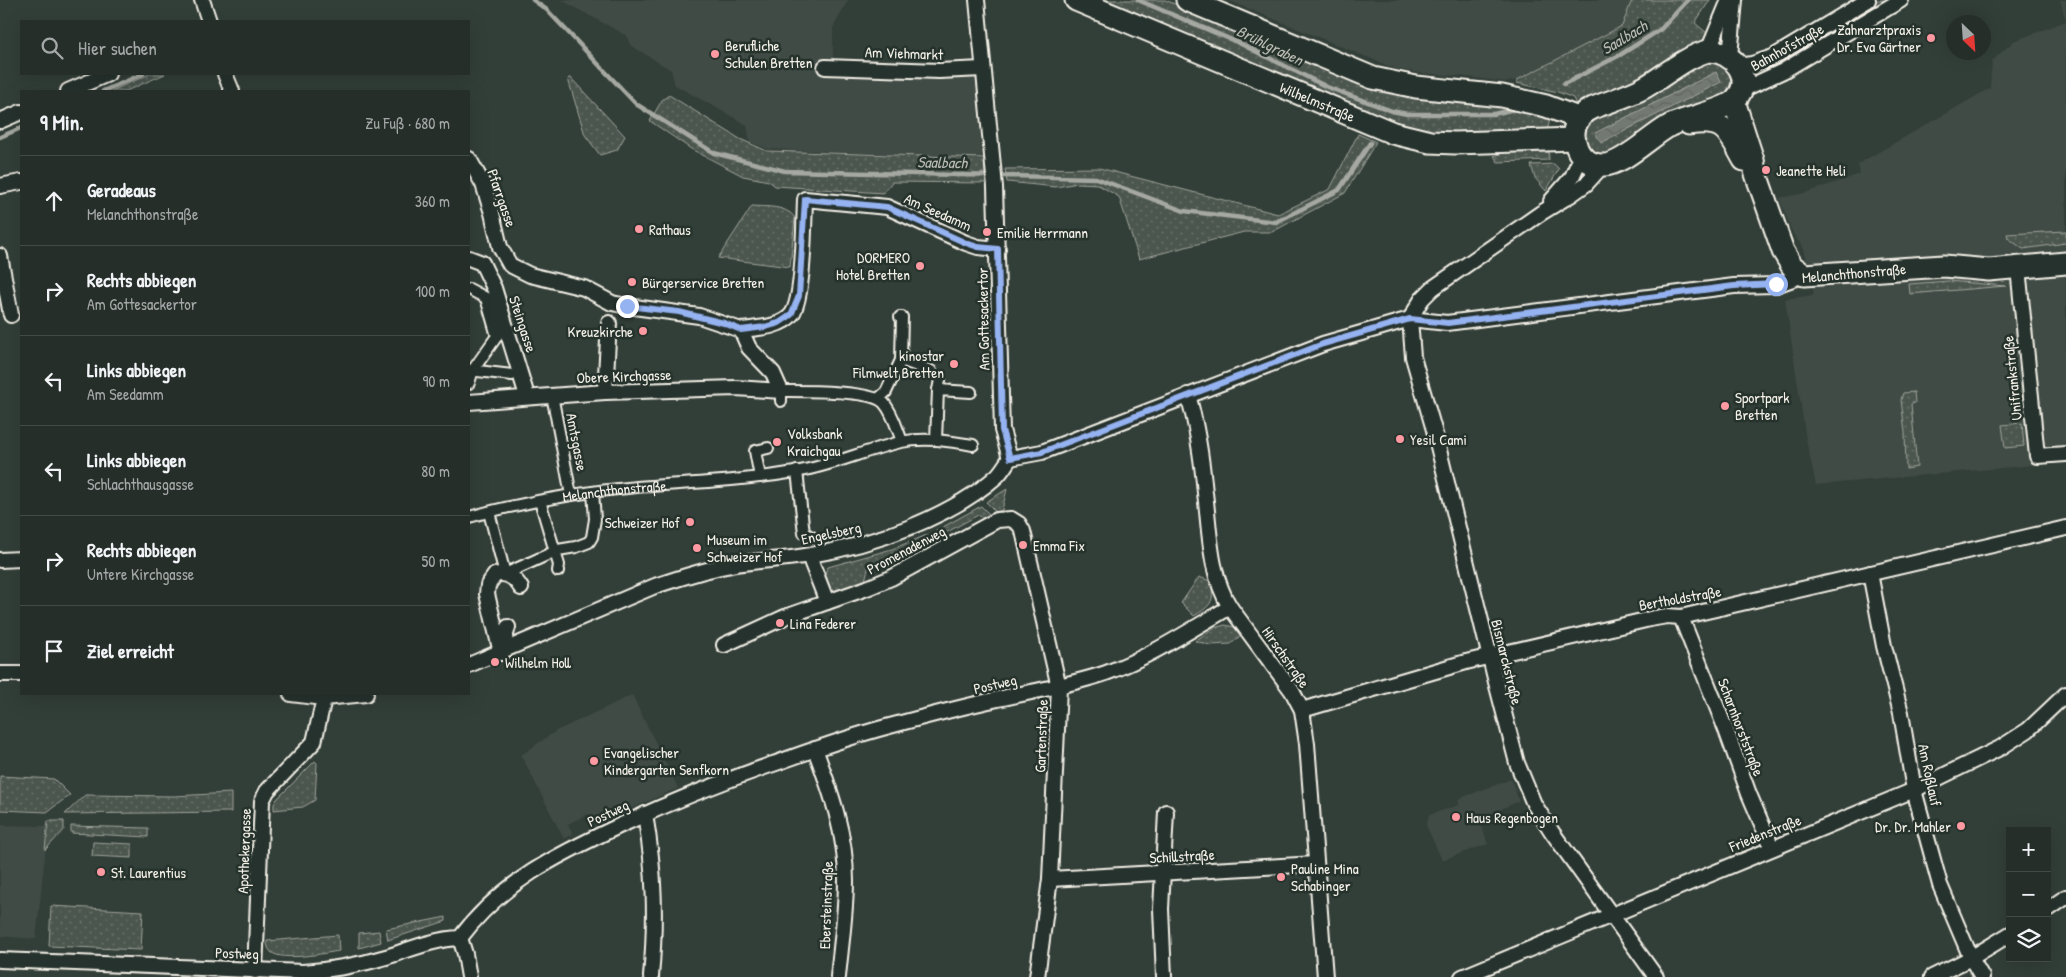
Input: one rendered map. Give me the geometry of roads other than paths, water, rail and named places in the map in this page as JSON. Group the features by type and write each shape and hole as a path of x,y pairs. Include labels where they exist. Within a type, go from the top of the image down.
{"main road":[{"name":"Wilhelmstraße","path":"1076,0 1393,133 1430,142 1578,148"},
{"path":"1187,0 1373,78 1416,88 1502,96 1546,106 1578,118"},
{"path":"1708,50 1720,52 1734,61 1742,77 1737,96 1728,106 1697,114 1670,126 1616,162 1603,165 1590,162 1578,148 1574,127 1578,118 1591,109 1643,88 1694,56 1708,50"},
{"path":"1737,96 1754,171 1783,251 1792,266 1804,275"},
{"path":"1670,126 1705,122 1720,125 1729,134 1746,163 1754,171"},
{"name":"Melanchthonstraße","path":"1804,275 1944,266 1989,270 2066,263"}],"street":[{"path":"202,0 209,20"},
{"name":"Am Gottesackertor","path":"977,0 995,187 1002,430 1010,458"},
{"path":"1708,50 1729,0"},
{"path":"1734,61 1735,0"},
{"name":"Bahnhofstraße","path":"1734,61 1752,64 1773,58 1868,0"},
{"name":"Bahnhofstraße","path":"1737,96 1901,0"},
{"name":"Am Viehmarkt","path":"825,67 939,71 983,69"},
{"path":"70,90 106,75"},
{"path":"225,75 232,90"},
{"path":"0,121 20,112"},
{"path":"1541,213 1572,177 1578,148"},
{"name":"Pfarrgasse","path":"470,164 482,184 492,213 500,247"},
{"path":"1410,319 1422,300 1433,288 1586,184 1603,165"},
{"path":"0,186 20,182"},
{"name":"Am Seedamm","path":"741,330 779,323 791,315 799,296 805,199 887,207 966,243 978,247 998,249"},
{"path":"475,260 500,247 510,265 530,275 584,288 612,302 627,306 679,312 707,318 741,330 750,348 773,373 781,396"},
{"path":"0,256 11,315"},
{"name":"Steingasse","path":"475,260 494,288 528,396"},
{"name":"Unifrankstraße","path":"2018,268 2036,456 2066,454"},
{"name":"Melanchthonstraße","path":"1010,458 1042,452 1323,344 1410,319 1448,323 1734,286 1776,284 1804,275"},
{"path":"470,290 486,298 497,336 471,370"},
{"path":"900,317 902,317 900,360 886,392 879,398 891,413 902,442"},
{"name":"Bismarckstraße","path":"1410,319 1413,357 1436,437 1489,656 1518,763 1534,804 1552,832 1656,977"},
{"path":"605,392 609,323"},
{"path":"900,360 918,366 935,380 971,392"},
{"path":"471,370 512,375"},
{"path":"935,380 936,440"},
{"name":"Obere Kirchgasse","path":"470,402 528,396 736,388 781,396 863,395 879,398"},
{"name":"Amtsgasse","path":"552,395 571,495"},
{"name":"Hirschstraße","path":"1188,395 1198,440 1216,574 1222,592 1230,607 1292,691 1302,710 1306,734 1325,977"},
{"name":"Melanchthonstraße","path":"470,514 592,492 797,472 902,442 936,440 972,445"},
{"path":"760,477 755,451 768,448"},
{"name":"Engelsberg","path":"470,665 655,586 684,576 732,564 809,556 879,538 935,516 976,492 998,475 1010,458"},
{"path":"797,472 804,533 812,537"},
{"path":"501,652 487,594 490,579 495,575 505,574 556,551 590,544 596,520 592,492"},
{"path":"540,500 561,568"},
{"path":"489,512 505,574"},
{"name":"Gartenstraße","path":"998,520 1011,519 1019,524 1023,531 1059,687 1050,879 1037,977"},
{"name":"Promenadenweg","path":"724,645 785,617 891,578 998,520"},
{"name":"Bertholdstraße","path":"1302,710 1489,656 1650,619 1667,616 1681,617 2066,528"},
{"path":"809,556 827,602"},
{"path":"0,560 20,559"},
{"name":"Am Roßlauf","path":"1870,572 1884,646 1901,713 1914,790 1940,885 1970,958 1982,977"},
{"path":"505,574 513,577 521,588"},
{"name":"Postweg","path":"0,960 303,972 346,967 430,942 460,938 475,918 502,893 532,871 567,850 645,814 690,795 885,727 1059,687 1106,673 1158,651 1230,607"},
{"name":"Scharnhorststraße","path":"1681,617 1749,794 1772,848"},
{"path":"501,652 508,627"},
{"path":"0,674 20,674"},
{"name":"Friedenstraße","path":"1470,976 1914,790 2000,748 2028,730 2066,694"},
{"path":"308,695 345,695"},
{"name":"Apothekergasse","path":"255,970 262,801 267,791 314,742 324,696"},
{"name":"Ebersteinstraße","path":"815,750 835,803 844,849 845,907 838,977"},
{"path":"1164,977 1161,908 1166,812"},
{"path":"645,814 654,882 651,977"},
{"name":"Schillstraße","path":"1050,879 1316,864"},
{"path":"2051,907 2066,897"},
{"path":"1932,977 1970,958 2006,936"},
{"path":"460,938 466,954 469,977"}],"water":[{"path":"1716,72 1721,82 1601,143 1595,133"}],"waterway":[{"name":"Saalbach","path":"533,0 547,10 636,104 714,153 785,171 1096,178 1184,211 1276,222 1339,190 1370,143"},
{"name":"Brühlgraben","path":"1138,0 1239,43 1327,87 1392,111 1407,114 1494,114 1514,109"},
{"name":"Saalbach","path":"1564,84 1620,55 1661,29 1688,0"},
{"name":"Saalbach","path":"105,90 141,75"},
{"name":"Saalbach","path":"0,137 20,128"}],"place":[{"name":"Zahnarztpraxis Dr. Eva Gärtner","path":"1931,38"},
{"name":"Berufliche Schulen Bretten","path":"715,54"},
{"name":"Jeanette Heli","path":"1766,170"},
{"name":"Rathaus","path":"639,229"},
{"name":"Emilie Herrmann","path":"987,232"},
{"name":"DORMERO Hotel Bretten","path":"920,266"},
{"name":"Bürgerservice Bretten","path":"632,282"},
{"name":"Kreuzkirche","path":"643,331"},
{"name":"kinostar Filmwelt Bretten","path":"954,364"},
{"name":"Sportpark Bretten","path":"1725,406"},
{"name":"Yesil Cami","path":"1400,439"},
{"name":"Volksbank Kraichgau","path":"777,442"},
{"name":"Schweizer Hof","path":"690,522"},
{"name":"Emma Fix","path":"1023,545"},
{"name":"Museum im Schweizer Hof","path":"697,548"},
{"name":"Lina Federer","path":"780,623"},
{"name":"Wilhelm Holl","path":"495,662"},
{"name":"Evangelischer Kindergarten Senfkorn","path":"594,761"},
{"name":"Haus Regenbogen","path":"1456,817"},
{"name":"Dr. Dr. Mahler","path":"1961,826"},
{"name":"St. Laurentius","path":"101,872"},
{"name":"Pauline Mina Schabinger","path":"1281,877"}]}
